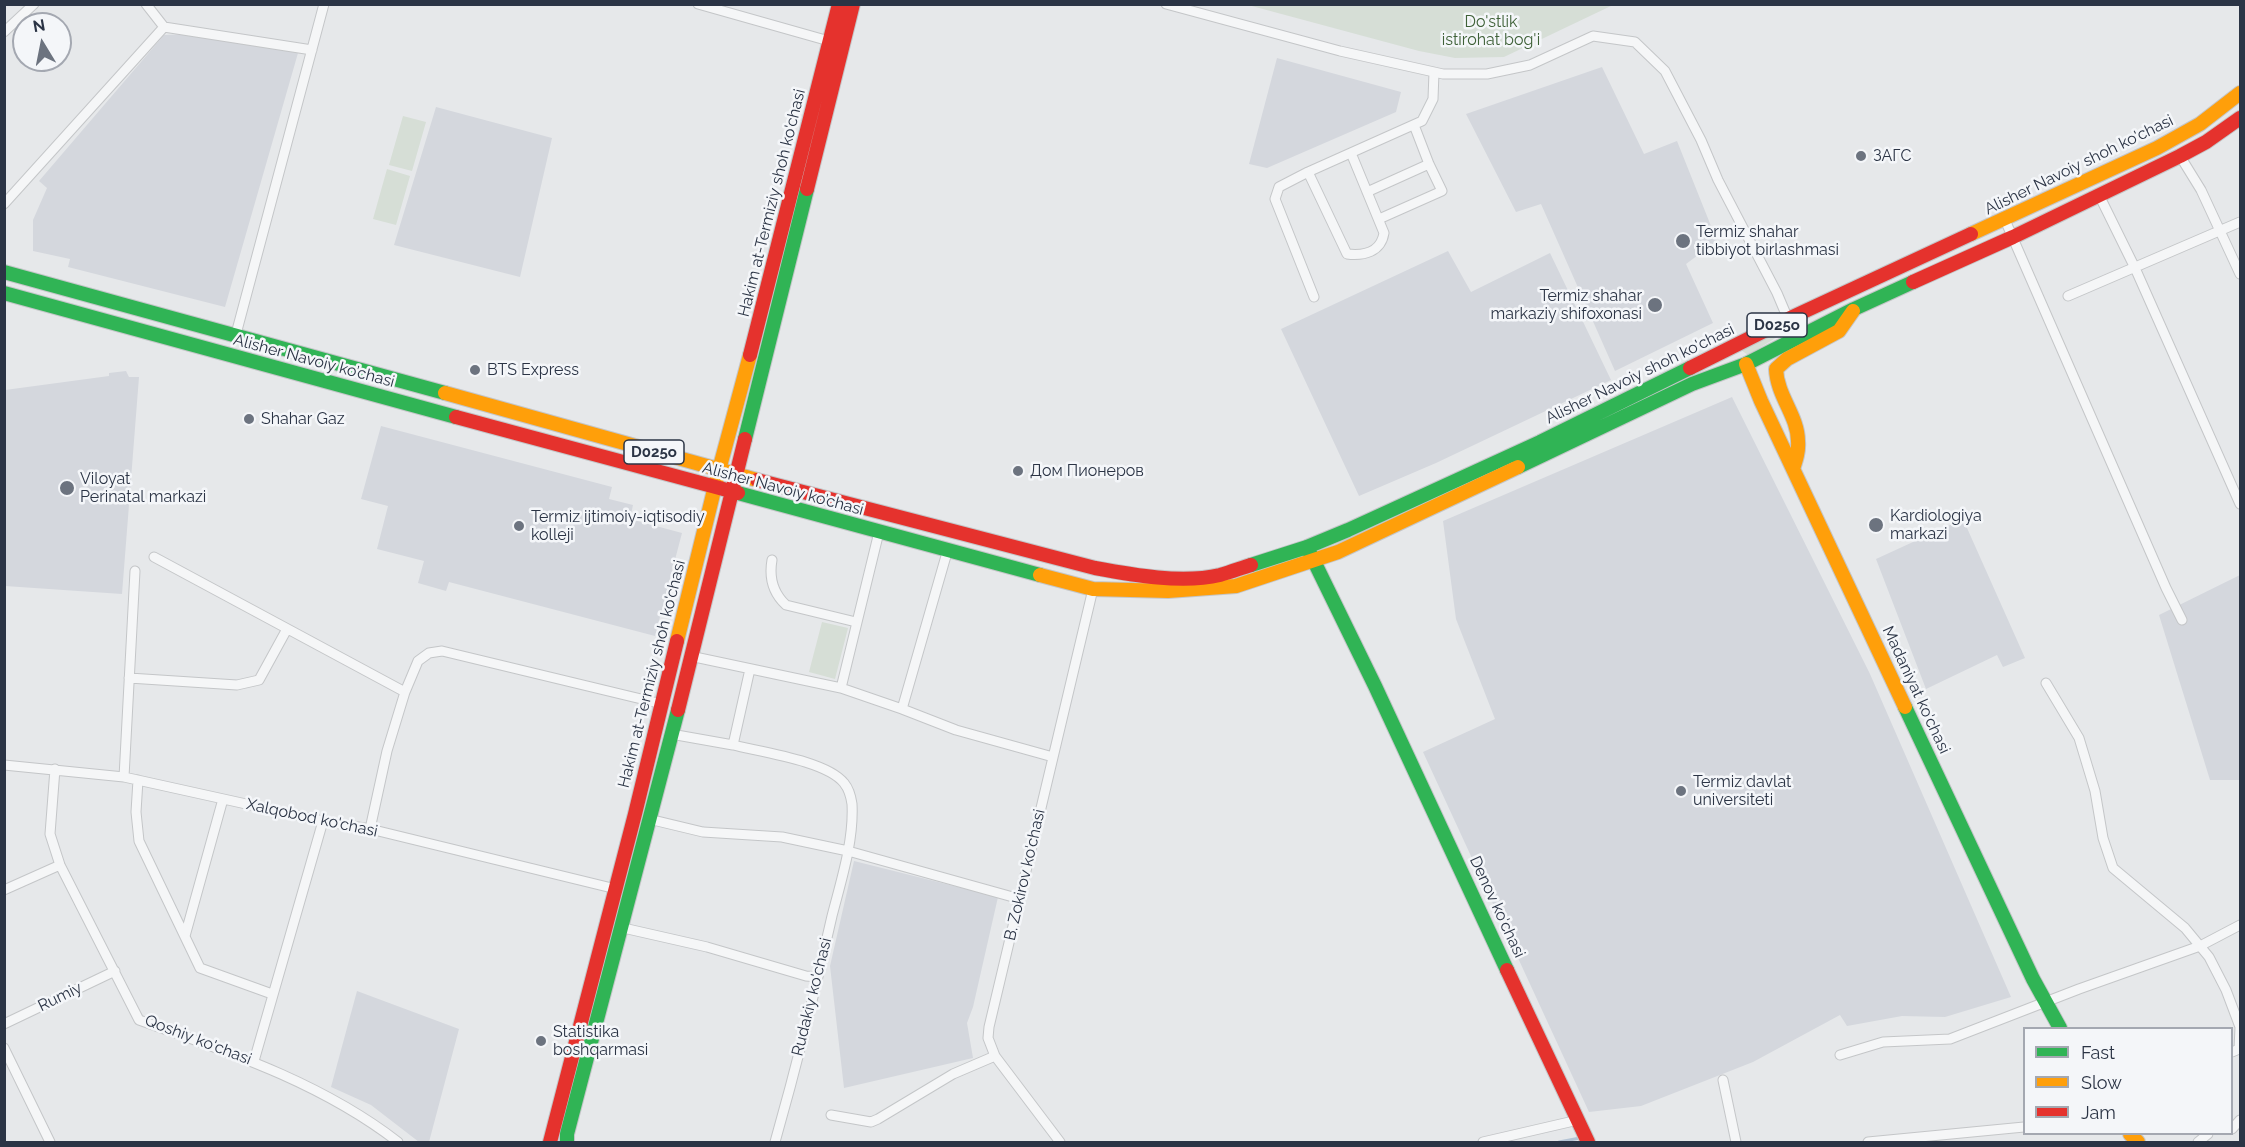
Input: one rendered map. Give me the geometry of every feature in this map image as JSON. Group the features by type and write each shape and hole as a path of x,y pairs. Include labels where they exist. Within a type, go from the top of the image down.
{"main road":[{"name":"Hakim at-Termiziy shoh ko'chasi","path":"550,1143 616,889 719,470 771,280 839,4"},
{"name":"Hakim at-Termiziy shoh ko'chasi","path":"567,1143 567,1134 671,734 853,4"},
{"name":"Alisher Navoiy shoh ko'chasi","path":"1307,547 1540,442 1788,319 2157,148 2200,124 2241,93"},
{"name":"Alisher Navoiy shoh ko'chasi","path":"1315,561 1692,384 1745,365 1854,309 2013,237 2180,156 2206,142 2241,118"},
{"name":"Alisher Navoiy ko’chasi","path":"4,273 236,334 719,470 1095,568 1137,576 1173,578 1220,575 1307,547"},
{"name":"Alisher Navoiy ko’chasi","path":"4,293 1093,589 1168,591 1236,586 1315,561"},
{"path":"1793,470 1798,436 1779,392 1776,369 1787,359 1839,331 1854,309"},
{"path":"1788,319 1797,326 1798,337"},
{"name":"Madaniyat ko'chasi","path":"1735,346 1732,357 1735,362 1745,365 2044,1003 2059,1027"},
{"path":"470,420 475,401"},
{"name":"Denov ko'chasi","path":"1307,547 1375,686 1588,1143"}],"street":[{"path":"4,32 34,4"},
{"path":"146,4 164,27 312,50"},
{"path":"236,334 324,4"},
{"path":"698,4 829,41"},
{"path":"1166,4 1340,51 1443,74 1487,74 1530,65 1593,36 1635,42 1665,71 1788,319"},
{"path":"4,204 164,27"},
{"path":"1314,297 1275,199 1279,187 1422,122 1433,99 1434,72"},
{"path":"1379,219 1442,191 1414,125"},
{"path":"1308,172 1347,254 1356,255 1369,252 1379,247 1384,233 1351,153"},
{"path":"2180,156 2201,189 2241,274"},
{"path":"1367,192 1429,164"},
{"path":"2098,195 2135,268 2241,504"},
{"path":"2005,220 2182,620"},
{"path":"2068,296 2241,222"},
{"path":"841,688 879,532"},
{"path":"902,708 948,549"},
{"path":"154,557 405,692"},
{"path":"772,560 769,575 780,599 786,605 856,622"},
{"path":"124,777 135,572"},
{"name":"B. Zokirov ko'chasi","path":"1060,1143 994,1056 988,1038 1093,589"},
{"path":"129,678 237,685 259,680 287,629"},
{"path":"369,829 387,751 405,692 418,660 429,653 442,651 662,704"},
{"path":"690,656 841,688 902,708 956,730 1053,757"},
{"path":"733,745 750,669"},
{"path":"2046,683 2079,738 2096,791 2103,838 2113,868 2186,928 2209,957 2226,990 2240,1027 2239,1049 2233,1052"},
{"name":"Rudakiy ko'chasi","path":"671,734 733,745 808,763 834,774 844,783 850,794 852,805 848,850 775,1143"},
{"name":"Xalqobod ko'chasi","path":"4,765 124,777 369,829 616,889"},
{"name":"Qoshiy ko'chasi","path":"55,769 50,834 60,865 139,1020 254,1061 338,1103 373,1123 398,1143"},
{"path":"138,780 136,812 139,841 200,968 272,994"},
{"path":"185,936 223,799"},
{"path":"649,819 703,832 782,837 848,850 1020,899"},
{"path":"254,1061 323,821"},
{"path":"4,890 60,865"},
{"path":"1840,1055 1883,1042 1950,1039 2200,946 2241,925"},
{"path":"620,927 707,948 806,976 818,977"},
{"name":"Rumiy","path":"4,1024 115,971"},
{"path":"4,1048 50,1143"},
{"path":"831,1115 871,1122 953,1074 994,1056"},
{"path":"1723,1080 1736,1143"},
{"path":"1483,1143 1578,1120"},
{"path":"1868,1143 2023,1128"}],"shaded area":[{"path":"189,34 298,53 225,307 68,267 70,259 33,251 33,220 47,188 39,181 164,35"},
{"path":"1277,58 1401,92 1396,112 1267,168 1249,164"},
{"path":"1602,67 1644,154 1677,141 1717,241 1686,264 1713,323 1615,371 1541,204 1516,212 1466,114"},
{"path":"436,107 552,138 520,277 394,245"},
{"path":"1448,251 1471,292 1550,253 1611,380 1436,463 1359,496 1281,329"},
{"name":"Viloyat Perinatal markazi","path":"126,371 129,377 139,377 122,594 5,586 5,390 109,376 109,373"},
{"name":"Termiz davlat universiteti","path":"1732,397 1870,674 2011,997 1945,1017 1902,1016 1847,1026 1840,1015 1753,1062 1641,1106 1589,1112 1423,752 1495,719 1456,619 1443,521"},
{"name":"Termiz ijtimoiy-iqtisodiy kolleji","path":"381,426 612,487 609,499 633,505 630,519 682,533 655,636 449,582 446,591 418,583 424,561 377,549 388,506 361,499"},
{"path":"1963,519 2025,658 2003,667 1997,655 1926,689 1876,559"},
{"path":"2240,575 2240,780 2210,780 2159,615"},
{"path":"854,861 998,897 973,1007 967,1023 973,1058 844,1088 830,966"},
{"path":"357,991 459,1029 429,1142 419,1142 371,1105 331,1087"}],"green space":[{"name":"Do'stlik istirohat bog'i","path":"1248,5 1613,5 1504,57 1455,58 1419,51"},
{"path":"403,116 426,122 412,171 389,165"},
{"path":"387,169 410,176 396,225 373,219"},
{"path":"1781,331 1782,334 1748,355 1741,350"},
{"path":"822,622 848,628 835,679 809,672"}],"waterway":[{"path":"1559,1142 1580,1138"}],"traffic: fast":[{"path":"745,439 807,189"},
{"path":"4,272 445,393"},
{"path":"1518,467 1692,384 1746,364 1913,282"},
{"path":"4,293 456,417"},
{"path":"1251,565 1307,547 1348,530 1540,442 1690,368"},
{"path":"738,493 1040,575"},
{"path":"1310,553 1375,686 1507,970"},
{"path":"1905,707 2033,979 2059,1027"},
{"path":"567,1142 567,1134 678,710"}],"traffic: slow":[{"path":"1971,234 2157,148 2200,124 2240,93"},
{"path":"1793,469 1798,448 1797,432 1780,388 1776,369 1787,359 1839,331 1853,311"},
{"path":"677,641 750,355"},
{"path":"1746,364 1761,401 1905,707"},
{"path":"445,393 757,480"},
{"path":"1040,575 1093,589 1168,591 1236,586 1338,552 1518,467"},
{"path":"2131,1135 2138,1142"}],"traffic: jam":[{"path":"750,355 839,4"},
{"path":"807,189 853,4"},
{"path":"1913,282 2013,237 2180,156 2206,142 2240,118"},
{"path":"1690,368 1788,319 1971,234"},
{"path":"456,417 738,493"},
{"path":"678,710 745,439"},
{"path":"757,480 1110,571 1158,578 1190,579 1220,575 1251,565"},
{"path":"550,1142 677,641"},
{"path":"1507,970 1588,1142"}],"place":[{"name":"ЗАГС","path":"1861,156"},
{"name":"Termiz shahar tibbiyot birlashmasi","path":"1683,241"},
{"name":"Termiz shahar markaziy shifoxonasi","path":"1655,305"},
{"name":"BTS Express","path":"475,370"},
{"name":"Shahar Gaz","path":"249,419"},
{"name":"Дом Пионеров","path":"1018,471"},
{"name":"Viloyat Perinatal markazi","path":"67,488"},
{"name":"Kardiologiya markazi","path":"1876,525"},
{"name":"Termiz ijtimoiy-iqtisodiy kolleji","path":"519,526"},
{"name":"Termiz davlat universiteti","path":"1681,791"},
{"name":"Statistika boshqarmasi","path":"541,1041"}]}
